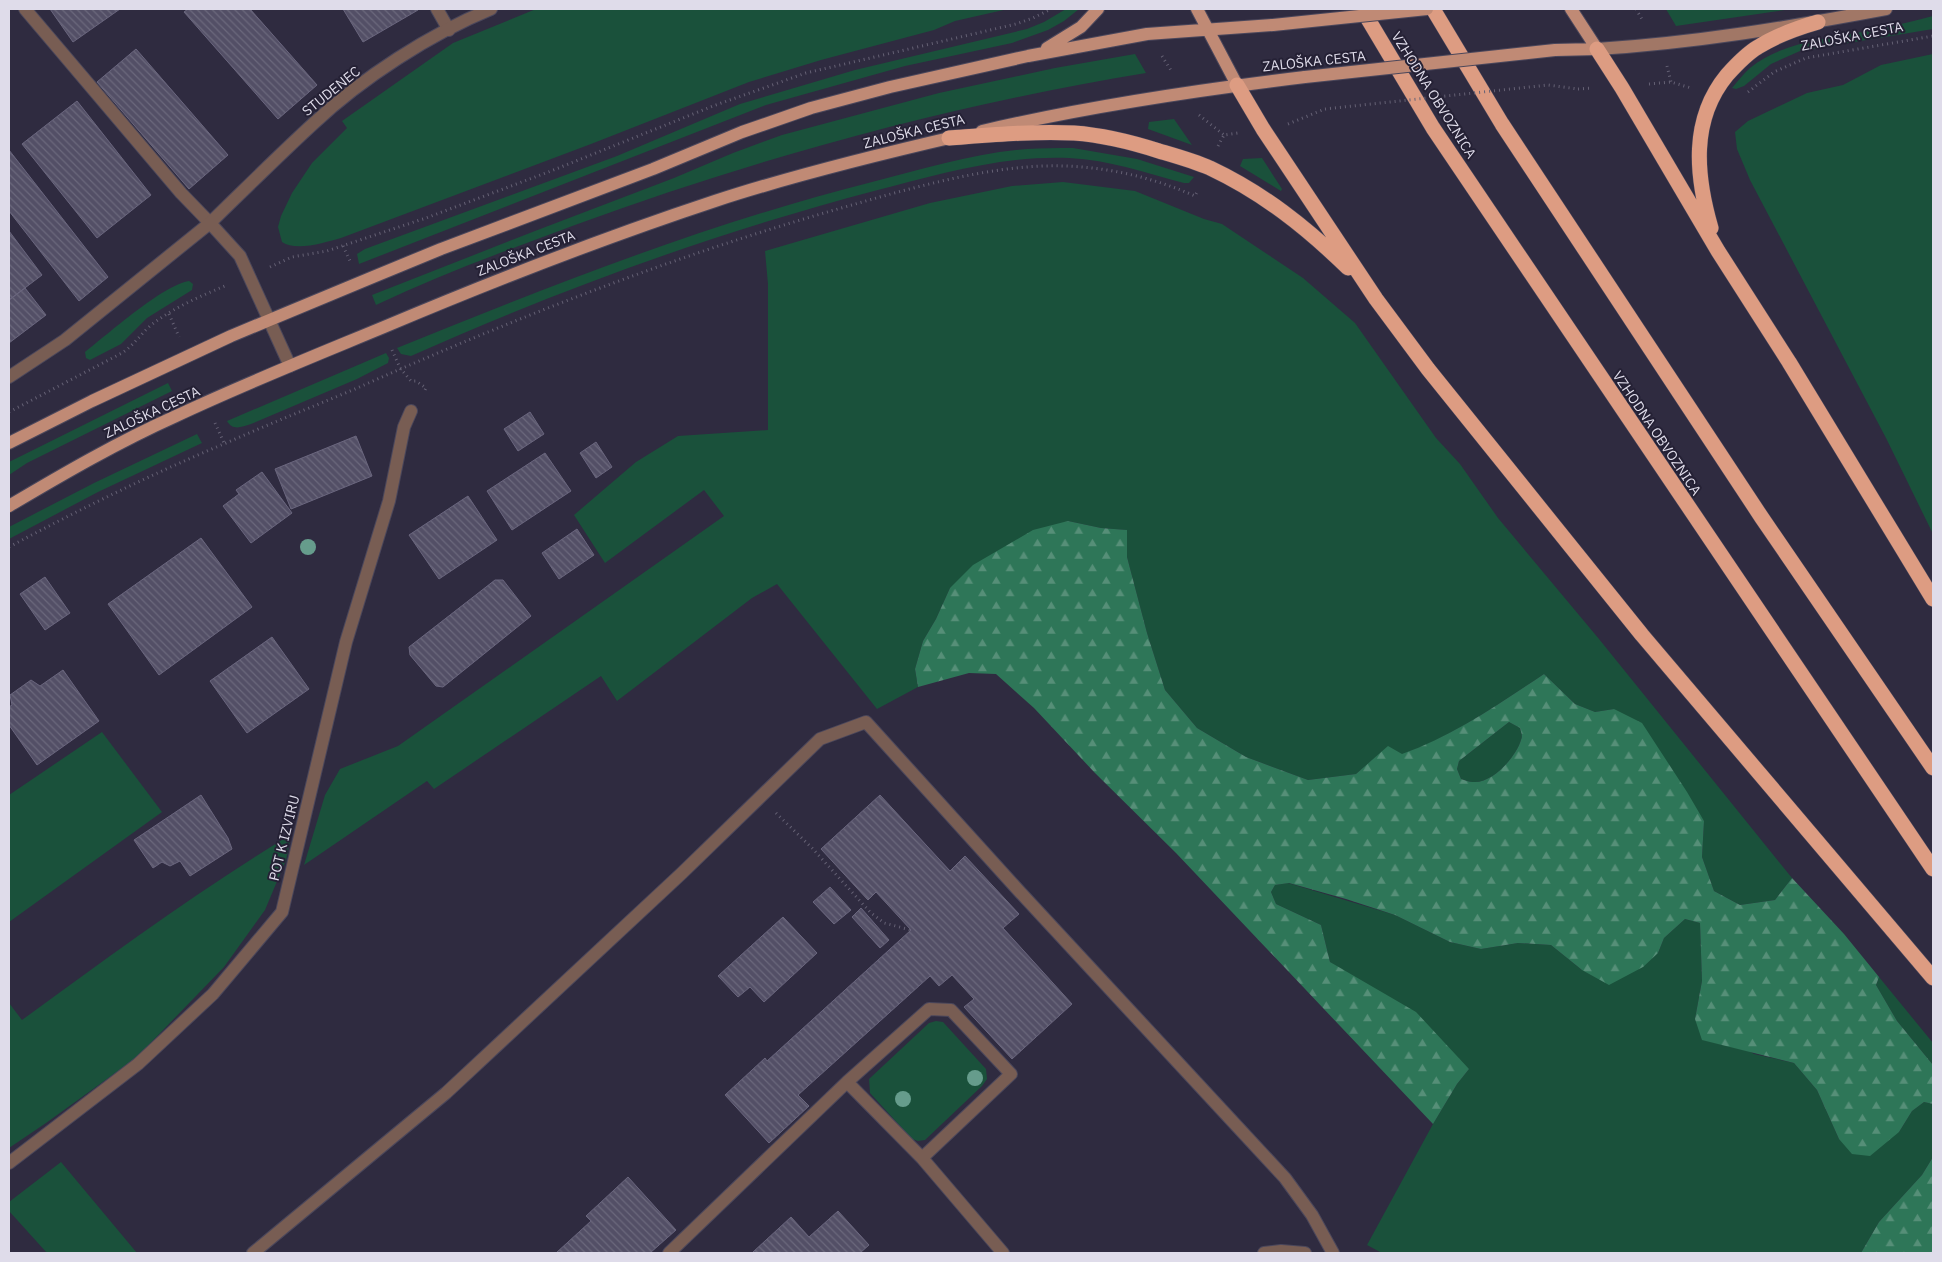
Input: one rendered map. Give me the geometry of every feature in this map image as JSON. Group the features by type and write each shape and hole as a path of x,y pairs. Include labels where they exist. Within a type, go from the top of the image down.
{"highway":[{"name":"VZHODNA OBVOZNICA","path":"1362,9 1433,128 1933,869"},
{"path":"1433,9 1518,148 1757,510 1933,768"},
{"path":"1718,251 1706,212 1700,182 1699,146 1706,109 1713,94 1723,80 1739,62 1757,47 1776,37 1818,22"},
{"path":"1597,49 1718,251 1789,362 1933,599"},
{"path":"1237,85 1263,129 1376,299 1458,407 1642,635 1933,978"},
{"path":"948,138 1055,132 1097,135 1144,146 1208,167 1258,193 1306,228 1350,270 1376,299"}],"main road":[{"path":"1028,56 1050,47 1067,37 1081,27 1098,9"},
{"path":"1197,9 1237,85"},
{"path":"9,443 187,357 270,320 441,249 653,169 742,132 835,102 1028,56 1148,34 1273,25 1428,9"},
{"path":"1571,9 1597,49"},
{"name":"ZALOŠKA CESTA","path":"9,506 80,464 177,415 479,287 594,243 698,207 816,172 948,138 1042,117 1185,92 1555,50 1657,45 1818,22 1886,9"}],"street":[{"path":"25,9 181,192 240,256 290,366"},
{"path":"437,9 449,30"},
{"name":"STUDENEC","path":"9,377 65,340 210,223 315,122 368,79 411,51 491,9"},
{"name":"POT K IZVIRU","path":"9,1163 138,1064 213,994 282,912 346,642 389,501 404,427 411,411"},
{"path":"253,1253 446,1093 682,874 820,739 866,722 1284,1178 1312,1215 1333,1253"},
{"path":"669,1253 847,1082 929,1010 951,1010 1011,1074 922,1158"},
{"path":"847,1082 922,1158 1003,1253"},
{"path":"1264,1253 1281,1251 1305,1253"}],"path":[{"path":"284,261 327,252 426,218 551,171 714,106 806,73 1016,24 1051,9"},
{"path":"1148,34 1199,115 1224,135 1246,132"},
{"name":"ZALOŠKA CESTA","path":"1740,96 1774,72 1806,58 1933,36"},
{"path":"1666,59 1671,82"},
{"path":"1647,85 1671,82 1698,90"},
{"path":"1282,127 1325,109 1548,84 1578,89 1594,88"},
{"path":"1217,148 1224,135"},
{"path":"9,547 70,514 152,476 532,313 670,262 803,219 932,185 1009,169 1046,166 1091,168 1119,172 1163,184 1194,196 1198,189"},
{"path":"9,412 122,353 135,343 150,326 194,300 220,288"},
{"path":"400,368 411,381"},
{"path":"760,797 812,848 870,912 884,923 911,930"}],"green space":[{"path":"536,9 1008,9 955,21 934,30 821,60 749,82 341,238 303,246 288,245 282,242 278,227 292,193 312,163 347,128 342,121 453,43"},
{"path":"1066,9 1079,9 1064,21 1048,30 1012,43 905,66 766,105 359,264 357,254 365,249 617,156 740,104 855,70 1027,29 1044,22"},
{"path":"1666,9 1791,9 1676,26"},
{"path":"1933,16 1933,29 1800,51 1771,64 1744,86 1736,89 1732,88 1750,68 1789,47 1880,29"},
{"path":"1135,54 1146,73 1073,86 929,117 786,155 645,200 575,225 450,273 376,305 372,295 782,135 939,93 1055,68"},
{"path":"1933,54 1933,534 1886,438 1750,180 1737,149 1735,132 1748,121 1807,93 1843,85 1881,65"},
{"path":"1174,119 1192,145 1148,129 1149,122"},
{"path":"1073,148 1137,159 1194,177 1189,183 1184,183 1113,164 1069,158 1020,160 971,167 815,207 697,244 581,285 411,356 401,354 397,348 514,301 632,257 751,216 811,198 929,167 988,154 1027,149"},
{"path":"1262,158 1282,189 1281,191 1240,166 1243,159"},
{"path":"1063,182 1135,191 1204,219 1222,224 1303,278 1355,323 1436,438 1460,464 1498,518 1599,639 1792,878 1775,900 1740,905 1714,891 1702,857 1704,821 1614,709 1595,712 1575,704 1544,674 1475,719 1439,739 1402,755 1388,747 1356,774 1308,780 1246,757 1197,728 1165,690 1147,633 1127,557 1126,530 1101,528 1068,521 950,588 936,619 923,641 915,669 918,687 877,709 777,584 752,598 617,701 601,676 434,789 427,781 304,865 325,795 340,769 398,746 724,516 704,490 605,563 574,515 636,462 678,436 768,430 768,284 765,251 930,203 1012,186"},
{"path":"189,281 193,284 192,290 147,318 121,344 90,360 86,358 85,352 136,311 165,291"},
{"path":"386,353 389,358 388,363 357,379 251,424 235,427 227,421"},
{"path":"168,383 172,391 27,463 9,475 9,462"},
{"path":"197,434 202,443 98,492 9,539 9,527 94,483"},
{"path":"1068,521 1101,528 1127,530 1127,557 1147,633 1165,690 1197,728 1246,757 1308,780 1356,774 1388,746 1402,754 1421,747 1457,729 1544,674 1575,704 1595,712 1614,709 1642,723 1704,821 1702,857 1714,891 1740,905 1775,900 1792,878 1844,934 1879,977 1876,985 1897,1021 1933,1065 1933,1104 1924,1102 1912,1111 1899,1132 1870,1156 1852,1154 1839,1139 1817,1090 1794,1063 1702,1040 1695,1019 1702,981 1700,923 1685,919 1664,938 1658,953 1643,967 1609,985 1582,970 1551,945 1518,943 1481,949 1450,942 1395,915 1346,899 1289,883 1275,885 1271,892 1276,904 1321,925 1330,962 1416,1012 1469,1069 1457,1084 1433,1124 1176,853 1095,773 1034,708 996,674 969,673 918,687 915,669 923,641 936,619 950,588 973,565 1033,530","holes":["1509,722 1520,728 1522,737 1518,747 1502,768 1488,779 1472,782 1461,779 1457,769 1459,761"]},
{"path":"1509,722 1520,728 1522,737 1509,761 1488,779 1472,782 1461,779 1457,769 1459,761"},
{"path":"102,732 162,812 9,922 9,795"},
{"path":"285,838 290,841 286,860 265,910 224,967 136,1058 9,1148 9,1003 22,1020 184,904"},
{"path":"1288,883 1395,915 1450,942 1481,949 1518,943 1551,945 1582,970 1658,953 1664,938 1685,919 1700,923 1702,981 1695,1019 1754,1054 1794,1063 1817,1090 1839,1139 1899,1132 1912,1111 1924,1102 1933,1104 1933,1157 1922,1175 1879,1222 1861,1253 1382,1253 1367,1245 1433,1124 1457,1084 1469,1069 1330,962 1321,925 1276,904 1271,892 1275,885"},
{"path":"1879,977 1933,1043 1933,1065 1897,1021 1876,985"},
{"path":"943,1022 986,1069 987,1079 925,1140 918,1141 912,1139 870,1093 869,1079 929,1023"},
{"path":"1933,1157 1933,1253 1861,1253 1879,1222 1922,1175"},
{"path":"61,1162 137,1253 47,1253 9,1211 9,1202"}],"building":[{"path":"50,9 120,9 73,42"},
{"path":"188,9 250,9 317,85 278,119 184,12"},
{"path":"343,9 417,9 418,10 363,42"},
{"path":"136,49 228,155 189,189 97,82"},
{"path":"77,101 151,195 97,238 22,144"},
{"path":"9,150 108,277 79,301 9,211"},
{"path":"9,231 42,275 9,300"},
{"path":"25,288 46,315 9,343 9,300"},
{"path":"530,412 544,434 518,451 504,429"},
{"path":"356,436 372,476 291,509 275,469"},
{"path":"596,442 612,467 596,478 580,453"},
{"path":"545,453 571,491 512,530 487,491"},
{"path":"262,472 292,513 251,543 223,506 239,494 236,490"},
{"path":"468,496 497,540 439,579 409,535"},
{"path":"577,529 594,555 559,579 542,553"},
{"path":"201,538 252,607 159,675 108,604"},
{"path":"45,577 70,613 45,630 20,594"},
{"path":"495,580 503,580 531,616 443,687 436,686 410,655 409,647"},
{"path":"272,637 309,689 247,733 210,681"},
{"path":"63,670 99,721 37,765 9,725 9,707 12,705 10,695 31,680 40,686"},
{"path":"201,795 228,838 232,849 190,876 180,861 170,866 162,862 153,868 134,840"},
{"path":"880,795 950,871 965,856 1019,914 1003,928 1072,1004 1012,1059 964,1007 974,999 952,975 939,986 930,976 798,1095 809,1106 769,1143 725,1095 765,1058 767,1061 911,930 876,892 868,900 821,849"},
{"path":"830,887 851,910 834,924 813,902"},
{"path":"861,908 889,940 880,948 852,917"},
{"path":"783,917 817,953 764,1002 750,987 738,997 718,976"},
{"path":"628,1177 676,1230 650,1253 556,1253 591,1221 586,1216"},
{"path":"838,1211 869,1245 860,1253 753,1252 791,1217 809,1237"}]}
